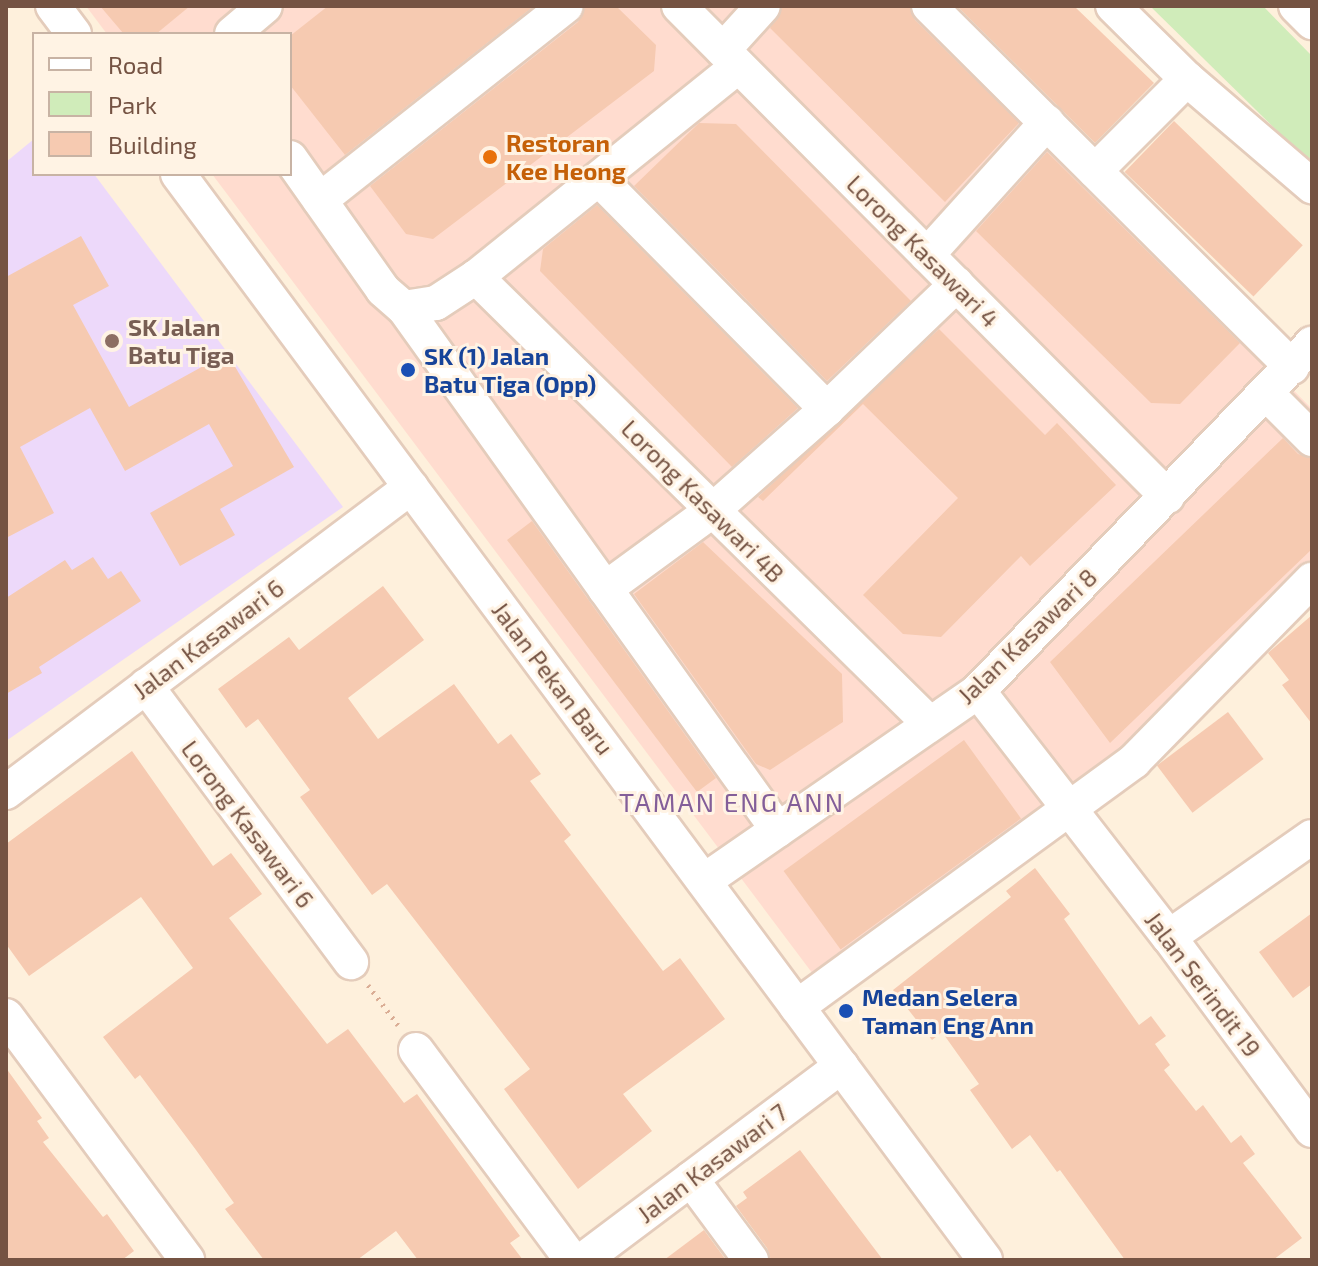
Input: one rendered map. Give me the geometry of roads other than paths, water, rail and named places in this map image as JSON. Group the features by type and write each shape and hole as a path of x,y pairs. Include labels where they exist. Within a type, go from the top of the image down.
{"street":[{"path":"53,6 72,32"},
{"path":"234,32 265,6"},
{"path":"320,200 566,6"},
{"name":"Lorong Kasawari 4","path":"679,6 1167,496"},
{"path":"404,308 436,303 476,277 599,179 730,58 763,6"},
{"path":"929,6 1095,171 1302,356"},
{"path":"1113,6 1187,79 1312,186"},
{"path":"1296,6 1312,22"},
{"path":"1095,171 1187,79"},
{"path":"927,255 1047,122"},
{"path":"292,161 383,290 404,308 778,830"},
{"name":"Jalan Pekan Baru","path":"179,176 985,1260"},
{"path":"599,179 827,409"},
{"name":"Lorong Kasawari 4B","path":"476,277 930,724"},
{"path":"605,589 713,510 827,409 957,284"},
{"name":"Jalan Kasawari 8","path":"704,881 978,691 1302,356"},
{"path":"1266,393 1312,439"},
{"name":"Jalan Kasawari 6","path":"6,792 411,487"},
{"path":"797,1007 1134,761 1312,580"},
{"name":"Lorong Kasawari 6","path":"146,686 351,962"},
{"name":"Jalan Serindit 19","path":"978,691 1169,937 1312,1130"},
{"path":"1169,937 1312,837"},
{"path":"6,1016 187,1260"},
{"path":"416,1050 572,1260"},
{"name":"Jalan Kasawari 7","path":"583,1260 841,1066"},
{"path":"691,1179 751,1260"}],"place":[{"name":"Restoran Kee Heong","path":"490,157"},
{"name":"SK Jalan Batu Tiga","path":"112,341"},
{"name":"SK (1) Jalan Batu Tiga (Opp)","path":"408,370"},
{"name":"Medan Selera Taman Eng Ann","path":"846,1011"}],"district":[{"name":"TAMAN ENG ANN","path":"732,802"}]}
